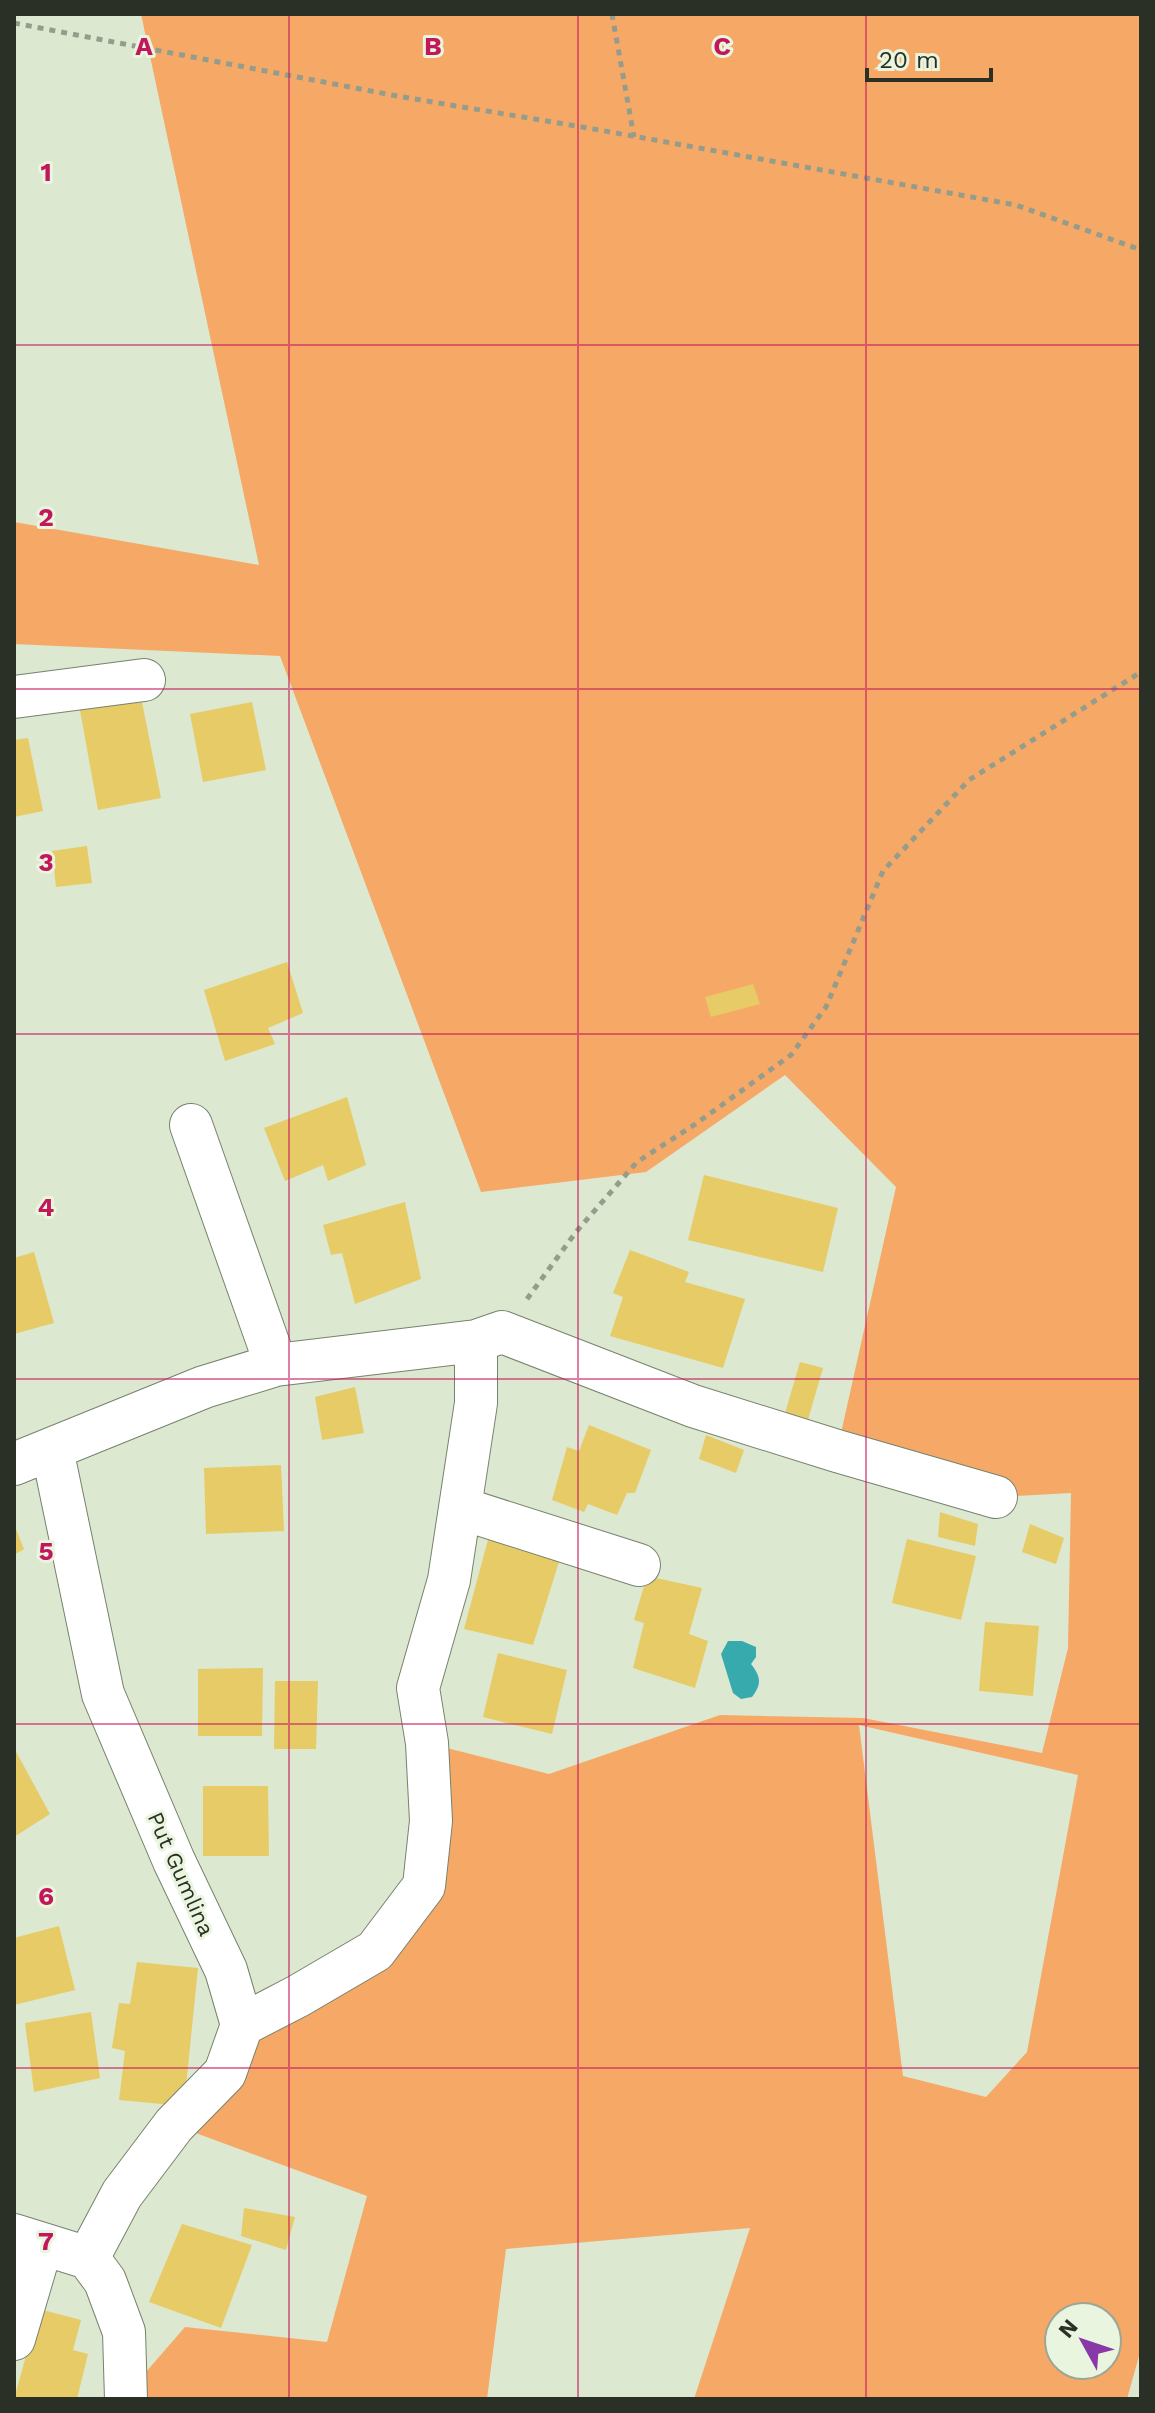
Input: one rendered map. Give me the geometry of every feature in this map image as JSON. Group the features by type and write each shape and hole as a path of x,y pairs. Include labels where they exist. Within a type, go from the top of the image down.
{"street":[{"path":"14,697 144,680"},
{"path":"191,1125 276,1365"},
{"path":"88,2258 122,2194 174,2125 225,2073 242,2025 375,1951 424,1886 431,1821 427,1743 418,1688 449,1580 489,1336"},
{"path":"33,1456 204,1387 276,1365 489,1336 693,1406 996,1497"},
{"name":"Put Gumlina","path":"33,1456 103,1694 174,1861 226,1970 242,2025"},
{"path":"460,1508 639,1565"},
{"path":"14,2339 28,2239 88,2258 105,2281 124,2332 126,2399"}],"path":[{"path":"612,14 634,137"},
{"path":"14,23 397,96 1016,205 1141,250"},
{"path":"489,1336 637,1162 791,1055 826,1007 883,871 969,780 1141,672"}],"shaded area":[{"path":"141,14 1141,14 1141,2349 1127,2399 694,2399 750,2228 506,2249 487,2399 126,2399 126,2395 185,2327 327,2342 367,2196 174,2125 298,1996 424,1886 427,1743 549,1774 720,1715 863,1718 1042,1753 1068,1648 1071,1493 996,1497 837,1451 896,1187 785,1075 646,1172 481,1192 280,656 14,644 14,522 259,565","holes":["859,1725 1078,1775 1027,2052 986,2097 903,2076"]}],"water":[{"path":"728,1641 742,1641 756,1647 756,1657 751,1664 759,1684 752,1697 741,1699 733,1693 721,1654"}],"building":[{"path":"142,702 161,798 98,810 80,710"},
{"path":"252,702 266,770 203,782 190,714"},
{"path":"28,738 43,811 14,817 14,740"},
{"path":"87,846 92,883 56,887 52,851"},
{"path":"287,962 303,1013 268,1028 275,1044 225,1061 204,990"},
{"path":"753,984 760,1004 711,1017 705,997"},
{"path":"347,1097 366,1165 328,1181 323,1165 285,1181 264,1128"},
{"path":"704,1175 838,1208 823,1272 688,1240"},
{"path":"405,1202 421,1279 355,1304 342,1253 331,1255 323,1225"},
{"path":"630,1250 689,1272 685,1282 745,1299 723,1368 610,1336 623,1297 613,1293"},
{"path":"34,1252 54,1323 14,1334 14,1258"},
{"path":"800,1362 823,1368 805,1430 783,1420"},
{"path":"355,1387 364,1433 322,1440 315,1397"},
{"path":"589,1425 651,1450 635,1493 627,1493 617,1515 588,1504 584,1512 552,1500 567,1447 579,1451"},
{"path":"706,1435 744,1450 736,1473 699,1459"},
{"path":"281,1465 284,1531 206,1534 204,1468"},
{"path":"940,1512 978,1524 975,1546 938,1537"},
{"path":"14,1524 24,1549 14,1555"},
{"path":"1030,1524 1064,1538 1056,1564 1022,1552"},
{"path":"489,1536 562,1552 533,1645 464,1629"},
{"path":"907,1539 976,1556 961,1620 892,1603"},
{"path":"647,1576 702,1588 689,1634 708,1641 695,1688 633,1668 644,1623 634,1620"},
{"path":"985,1622 1039,1626 1033,1696 979,1691"},
{"path":"498,1653 567,1670 552,1734 483,1717"},
{"path":"263,1668 262,1736 198,1736 198,1669"},
{"path":"275,1681 318,1681 316,1749 274,1749"},
{"path":"14,1748 50,1814 14,1837"},
{"path":"203,1786 268,1786 269,1856 203,1856"},
{"path":"59,1926 75,1990 14,2005 14,1938"},
{"path":"137,1962 198,1968 184,2106 119,2100 125,2051 112,2048 119,2003 130,2004"},
{"path":"91,2012 100,2078 34,2092 25,2023"},
{"path":"244,2208 295,2217 286,2250 241,2236"},
{"path":"182,2224 252,2245 221,2328 149,2302"},
{"path":"39,2309 81,2320 73,2350 88,2354 77,2399 14,2399"}]}
